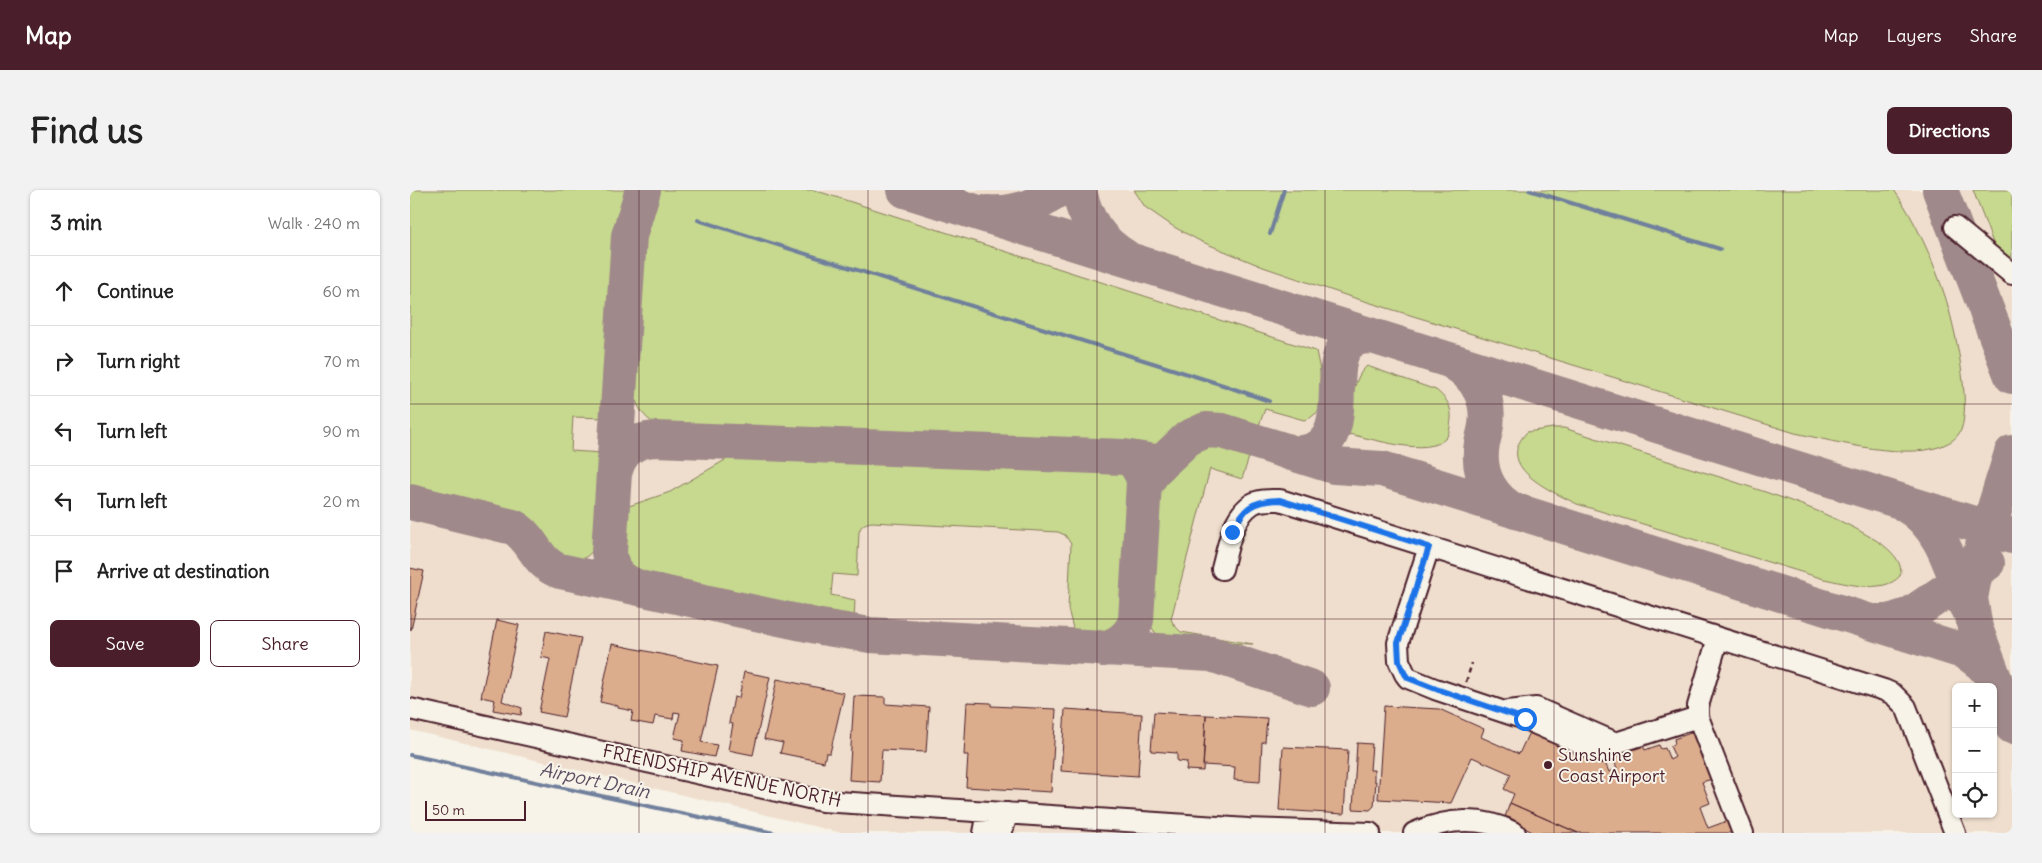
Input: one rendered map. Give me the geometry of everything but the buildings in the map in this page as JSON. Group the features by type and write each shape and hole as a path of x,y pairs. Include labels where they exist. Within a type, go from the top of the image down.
{"street":[{"path":"1955,227 2012,274"},
{"path":"1222,568 1232,532 1243,512 1253,504 1264,500 1280,500 1893,694 1906,707 1955,833"},
{"path":"1429,547 1398,643 1399,661 1408,678 1502,712 1536,708 1616,743 1698,717"},
{"path":"1718,638 1698,706 1698,717 1743,833"},
{"name":"FRIENDSHIP AVENUE NORTH","path":"410,708 822,801 1284,832 1314,830 1370,833"},
{"path":"984,833 998,813"},
{"path":"998,813 1000,833"},
{"path":"1414,833 1438,825 1474,820 1495,824 1515,833"}],"shaded area":[{"name":"Sunshine Coast Airport","path":"410,190 2012,190 2012,833 842,833 410,730"}],"green space":[{"path":"410,190 627,190 617,230 605,418 573,417 571,451 603,453 599,540 594,549 581,560 571,562 558,558 526,522 515,515 410,489"},
{"path":"658,190 814,190 1316,351 1322,388 1320,410 1304,420 1265,409 1257,431 1224,421 1202,419 1183,429 1157,452 675,430 664,427 655,424 642,412 632,387 631,376 640,258 644,234"},
{"path":"1134,190 1894,190 1910,215 1923,241 1949,309 1963,383 1964,418 1961,430 1956,438 1948,443 1933,449 1915,451 1894,451 1851,445 1795,433 1348,296 1263,267 1200,241 1174,227 1145,207"},
{"path":"1973,190 2012,190 2012,262 1993,243"},
{"path":"1367,366 1440,393 1448,403 1450,410 1450,429 1446,438 1438,444 1413,447 1348,434 1354,388"},
{"path":"1564,428 1723,478 1781,497 1838,520 1874,539 1893,554 1900,565 1900,576 1893,582 1874,586 1853,585 1824,579 1577,504 1541,485 1521,467 1517,456 1518,445 1527,432"},
{"path":"1205,445 1216,445 1250,454 1242,479 1210,469 1171,619 1181,632 1253,644 1168,641 1154,631 1147,615 1153,499 1156,490 1173,466"},
{"path":"748,451 1114,468 1125,475 1131,483 1123,620 1114,632 1108,635 1096,637 1075,636 1068,609 1071,544 1065,535 1058,532 872,522 865,524 859,532 857,576 833,574 831,595 855,600 854,622 661,580 630,568 622,554 626,511 629,506 670,492 732,456"}],"waterway":[{"path":"1270,234 1284,190"},
{"path":"1529,190 1720,249"},
{"path":"698,220 1269,401"},
{"name":"Airport Drain","path":"410,755 774,833"}],"taxiway":[{"path":"639,588 618,575 612,565 609,552 629,236 643,190"},
{"path":"905,190 2012,536"},
{"path":"987,213 1006,213 1024,209 1041,201 1056,190"},
{"path":"1079,190 1081,200 1094,228 1108,244 1125,257"},
{"path":"1940,190 2012,376"},
{"path":"1291,453 1310,452 1321,446 1331,433 1335,417 1339,363 1344,349 1354,339 1372,336"},
{"path":"1453,362 1475,381 1486,406 1487,415 1481,449 1482,470 1485,479 1500,501 1515,511"},
{"path":"1144,486 1154,470 1188,438 1206,430 1222,431 1334,466 1382,469 1963,651 1981,663 1995,681"},
{"path":"614,474 619,459 628,448 640,442 656,439 1124,457 1154,462 1163,461"},
{"path":"2012,453 1975,572 1970,598 1975,628 2012,726"},
{"path":"1103,649 1124,639 1131,631 1136,620 1144,482 1136,464"},
{"path":"410,502 513,527 526,538 545,563 560,571 821,627 870,635 1211,654 1312,688"},
{"path":"1906,505 1929,524 1937,536 1950,563 1966,605"},
{"path":"1870,622 1889,622 1910,615 1987,563"}],"place":[{"name":"Sunshine Coast Airport","path":"1548,765"}],"route":[{"path":"1232,532 1243,512 1253,504 1264,500 1280,500 1429,547 1398,643 1399,661 1405,674 1408,678 1436,689 1525,719"}]}
